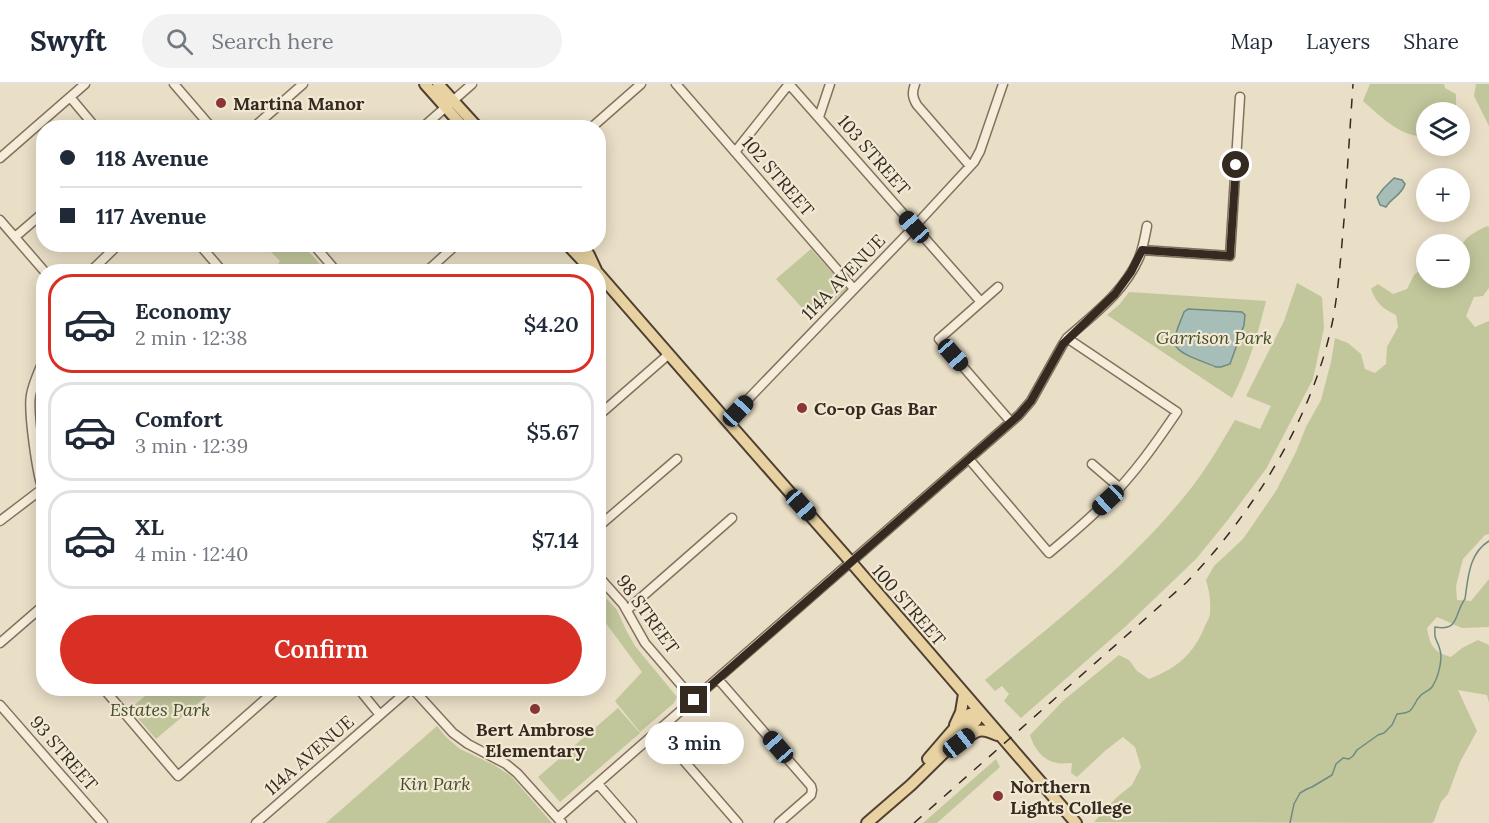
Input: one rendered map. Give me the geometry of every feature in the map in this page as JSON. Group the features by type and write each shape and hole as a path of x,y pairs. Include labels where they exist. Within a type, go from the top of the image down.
{"main road":[{"path":"425,84 469,120"},
{"path":"438,84 459,120"},
{"name":"100 STREET","path":"575,252 587,264"},
{"name":"100 STREET","path":"606,283 851,561 1076,823"},
{"path":"953,730 961,712 964,694"},
{"path":"879,812 924,765 953,730 970,714 980,712"},
{"path":"867,823 911,786 976,721 980,712"},
{"path":"931,765 979,730 1000,736"}],"street":[{"path":"44,120 85,84"},
{"path":"174,84 205,120"},
{"path":"263,120 303,84"},
{"path":"431,120 472,84"},
{"path":"600,120 641,84"},
{"name":"102 STREET","path":"676,84 854,289"},
{"path":"735,152 789,84"},
{"name":"103 STREET","path":"789,84 981,302"},
{"path":"819,117 830,84"},
{"path":"915,84 913,99 970,166"},
{"name":"114A AVENUE","path":"727,421 970,166 980,151 1003,84"},
{"path":"70,97 89,120"},
{"path":"1142,250 1230,256 1240,97"},
{"path":"0,158 36,127"},
{"path":"15,237 36,219"},
{"path":"0,220 38,264"},
{"path":"418,696 453,733 468,744 506,764 517,773 560,820 658,731 1011,422 1031,401 1067,338 1115,294 1131,272 1142,250 1147,226"},
{"path":"99,264 111,252"},
{"path":"206,252 216,264"},
{"path":"320,252 330,264"},
{"path":"435,264 448,252"},
{"path":"998,287 939,339 1011,422"},
{"path":"969,459 1049,553 1095,513 1144,459 1177,412 1067,338"},
{"path":"606,409 669,354"},
{"path":"36,379 30,404 36,433"},
{"path":"606,520 677,459"},
{"path":"1092,464 1120,488"},
{"path":"0,521 36,496"},
{"path":"627,610 732,518"},
{"name":"98 STREET","path":"606,585 627,610 645,643 694,700"},
{"path":"0,643 36,612"},
{"path":"718,679 807,781 812,790 811,795 779,823"},
{"path":"111,696 178,776 269,696"},
{"path":"365,696 380,715"},
{"name":"114A AVENUE","path":"256,823 402,696"},
{"name":"93 STREET","path":"0,705 103,823"},
{"path":"658,731 738,823"},
{"path":"598,784 632,823"}],"green space":[{"path":"1370,84 1444,84 1445,88 1456,94 1456,102 1416,102 1416,136 1392,125 1363,101"},
{"path":"1476,84 1489,84 1489,126 1474,96"},
{"path":"1489,227 1489,288 1483,296 1474,297 1466,316 1475,327 1489,321 1489,534 1485,535 1463,559 1456,586 1457,600 1471,601 1489,579 1489,627 1462,628 1437,617 1427,628 1433,647 1440,653 1451,657 1478,640 1489,645 1489,703 1487,695 1458,690 1477,731 1460,762 1448,794 1441,802 1434,821 1432,823 1094,822 1117,797 1132,785 1141,767 1135,747 1123,737 1077,777 1071,773 1072,763 1057,763 1043,756 1036,749 1030,735 1064,700 1119,655 1129,660 1137,671 1149,679 1176,665 1189,653 1210,616 1206,580 1214,566 1243,539 1276,491 1321,400 1335,338 1348,343 1361,354 1365,369 1375,373 1386,364 1387,347 1398,327 1396,315 1380,305 1371,289 1378,284 1393,294 1407,289 1416,273 1416,288 1470,288 1470,236"},
{"path":"811,249 847,289 812,319 776,279"},
{"path":"271,252 309,252 320,264 278,264 280,261"},
{"path":"1297,283 1322,297 1324,328 1313,379 1266,469 1196,559 1126,626 1021,718 1004,701 1009,694 1002,686 995,691 985,680 1089,593 1139,547 1191,488 1235,420 1260,429 1271,406 1246,396 1284,321"},
{"name":"Garrison Park","path":"1129,292 1266,301 1252,350 1232,398 1107,315"},
{"path":"606,598 617,610 635,646 677,697 674,703 640,732 615,701 642,672 606,623"},
{"name":"Estates Park","path":"145,696 207,696 156,739 130,709"},
{"path":"618,708 640,733 560,802 538,777"},
{"name":"Kin Park","path":"437,726 460,749 511,776 552,823 326,823"},
{"path":"996,759 1000,767 937,823 923,823"}],"water":[{"path":"1394,178 1402,180 1405,184 1404,188 1386,207 1380,205 1377,197"},
{"path":"1188,309 1242,312 1245,315 1244,325 1230,364 1216,367 1187,355 1177,348 1176,332 1184,312"}],"waterway":[{"path":"1290,823 1294,804 1300,793 1332,775 1336,764 1343,758 1349,759 1357,750 1384,733 1392,725 1397,714 1408,712 1421,695 1432,687 1441,659 1435,638 1435,627 1443,628 1453,624 1465,599 1473,559 1482,546 1489,541"}],"railway":[{"path":"914,823 1187,582 1242,516 1276,464 1305,408 1326,349 1333,319 1344,220 1353,84"}],"place":[{"name":"Martina Manor","path":"221,103"},
{"name":"Co-op Gas Bar","path":"802,408"},
{"name":"Bert Ambrose Elementary","path":"535,709"},
{"name":"Northern Lights College","path":"998,796"}],"route":[{"path":"694,700 1019,415 1031,401 1067,338 1115,294 1131,272 1142,250 1230,256 1236,165"}]}
